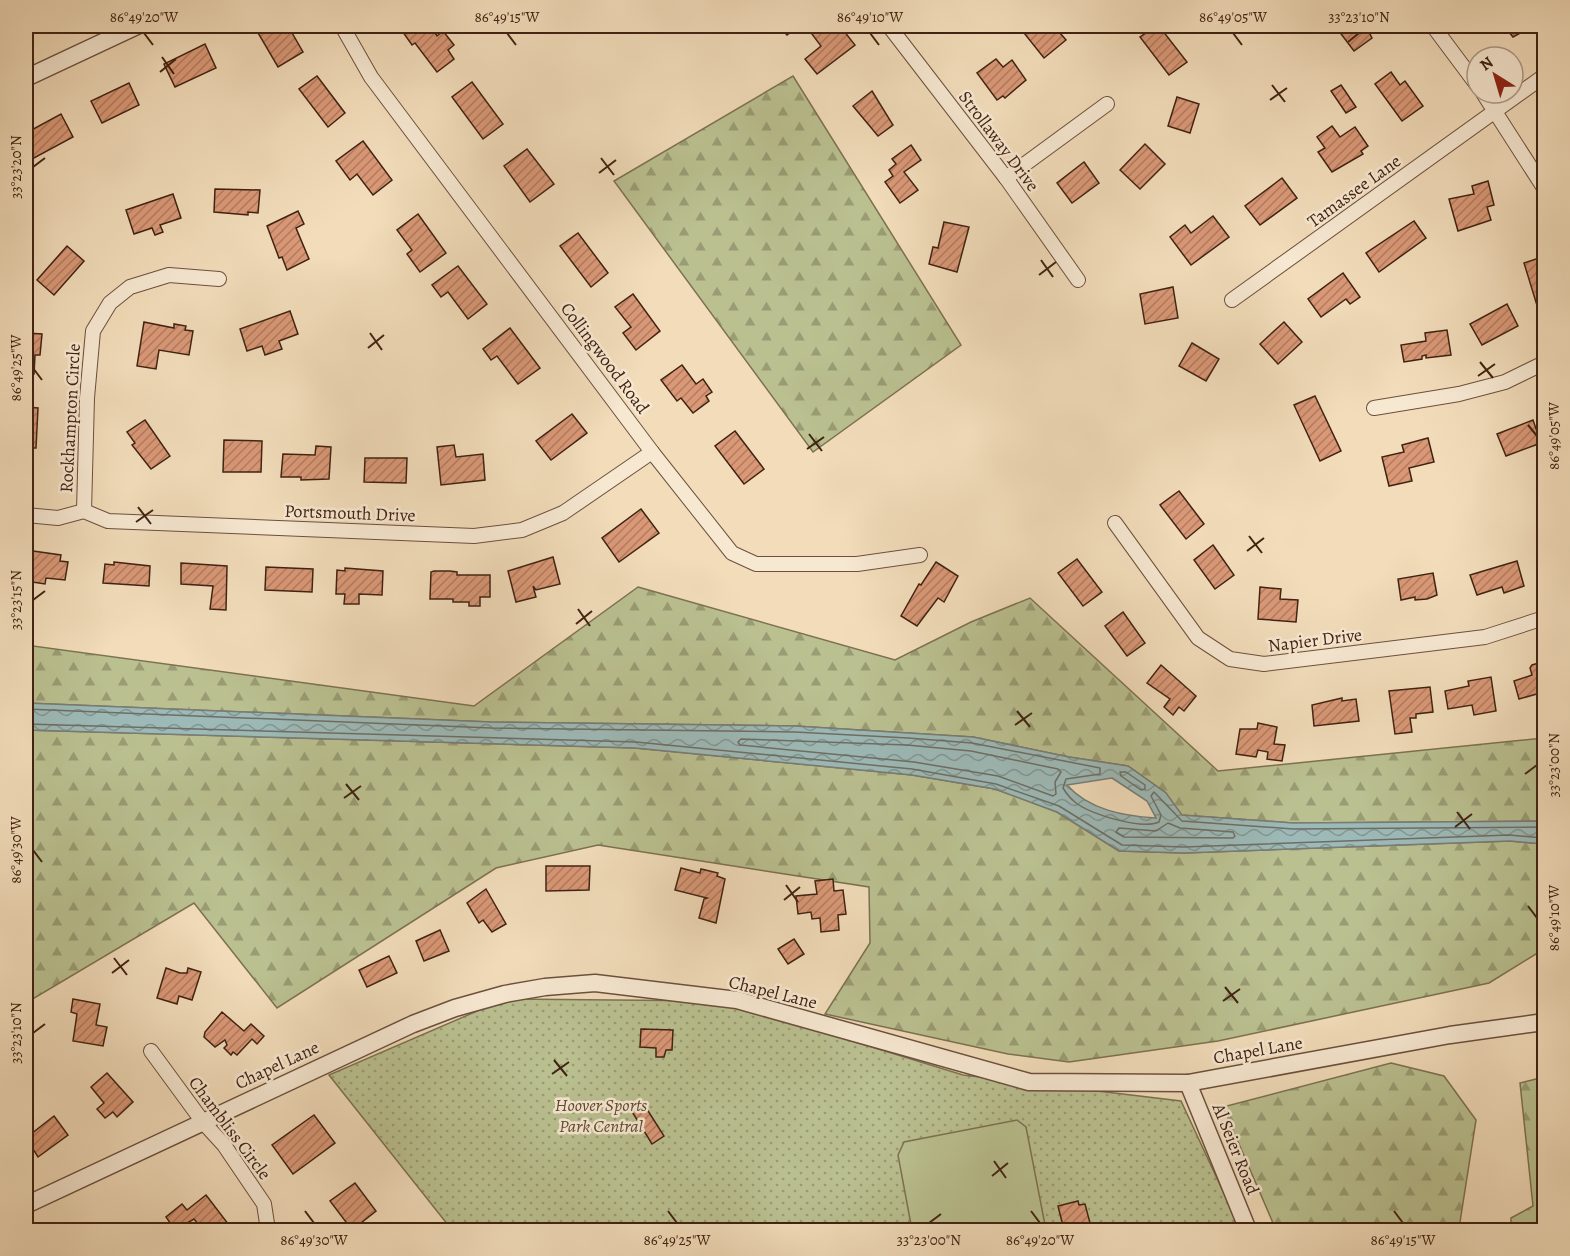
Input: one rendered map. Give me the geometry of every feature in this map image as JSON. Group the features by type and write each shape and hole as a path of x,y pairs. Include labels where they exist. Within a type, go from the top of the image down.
{"street":[{"path":"26,78 137,26"},
{"name":"Collingwood Road","path":"342,26 371,77 652,452 732,553 756,564 857,564 921,555"},
{"name":"Strollaway Drive","path":"889,26 1006,178 1078,280"},
{"path":"1433,26 1465,69"},
{"name":"Tamassee Lane","path":"1232,300 1545,76"},
{"path":"1006,178 1107,104"},
{"path":"1492,105 1545,188"},
{"name":"Rockhampton Circle","path":"84,511 87,398 93,331 110,303 130,287 169,276 219,279"},
{"path":"1374,408 1470,391 1505,382 1545,363"},
{"name":"Portsmouth Drive","path":"84,511 108,521 474,536 522,530 563,513 652,452"},
{"path":"26,515 58,518 84,511"},
{"name":"Napier Drive","path":"1115,523 1198,638 1230,659 1264,664 1485,637 1545,618"},
{"name":"Chapel Lane","path":"26,1205 413,1024 455,1008 546,987 595,983 737,1000 1029,1082 1188,1083 1450,1035 1545,1022"},
{"name":"Chambliss Circle","path":"152,1052 203,1122 224,1145 264,1204 268,1230"},
{"name":"Al Seier Road","path":"1188,1083 1248,1230"}],"green space":[{"path":"793,76 961,345 813,452 614,181"},
{"path":"638,587 895,660 971,622 1030,598 1218,771 1544,738 1544,821 1293,823 1181,815 1166,793 1128,766 1069,757 973,737 795,726 491,722 26,703 26,645 474,706"},
{"path":"26,730 635,748 912,775 995,789 1057,812 1119,851 1184,853 1510,841 1544,844 1544,949 1489,983 1218,1041 1069,1062 1008,1054 825,1014 870,943 869,887 598,845 496,868 277,1008 194,903 26,1003"},
{"name":"Hoover Sports Park Central","path":"505,999 722,1001 963,1075 1181,1101 1241,1230 452,1230 329,1075"},
{"path":"1391,1063 1444,1076 1476,1120 1460,1222 1461,1230 1276,1230 1223,1107"},
{"path":"1544,1077 1544,1230 1511,1230 1511,1218 1533,1206 1520,1083"},
{"path":"1017,1120 1026,1127 1046,1230 912,1230 898,1155 904,1142"}],"water":[{"path":"26,703 491,722 795,726 973,737 1069,757 1128,766 1166,793 1182,815 1293,823 1544,821 1544,844 1510,841 1184,853 1119,851 1057,812 995,789 912,775 635,748 26,730","holes":["1112,778 1147,801 1156,818 1132,816 1096,806 1076,794 1067,785"]}],"building":[{"path":"254,26 288,26 303,52 278,67"},
{"path":"403,26 436,26 433,30 437,36 443,31 454,45 448,50 454,59 437,72 415,43 412,45 400,28"},
{"path":"779,26 799,26 787,35"},
{"path":"806,26 840,26 855,45 817,74 805,59 821,46"},
{"path":"1034,26 1054,26 1066,40 1044,58 1024,33"},
{"path":"1159,26 1187,62 1169,75 1140,37"},
{"path":"1335,26 1366,26 1372,38 1354,51"},
{"path":"1504,26 1533,26 1513,37"},
{"path":"205,44 216,68 175,87 164,64"},
{"path":"996,59 1003,67 1012,60 1026,80 1005,98 1003,96 997,100 977,73"},
{"path":"1391,72 1400,85 1405,81 1423,106 1402,121 1375,84"},
{"path":"317,76 345,113 328,127 299,89"},
{"path":"472,82 503,124 483,139 452,97"},
{"path":"129,83 139,105 102,123 91,101"},
{"path":"1341,85 1356,107 1346,113 1331,91"},
{"path":"872,91 893,125 878,136 853,106"},
{"path":"1177,97 1199,104 1190,133 1168,126"},
{"path":"61,114 73,137 34,158 26,142 26,133"},
{"path":"1332,126 1340,137 1355,127 1368,146 1361,151 1363,154 1332,172 1318,152 1325,148 1317,137"},
{"path":"363,141 392,180 373,195 357,174 350,180 336,161"},
{"path":"1145,144 1165,164 1140,189 1120,170"},
{"path":"911,145 921,160 904,172 918,190 900,203 885,182 893,176 889,170 896,164 892,159"},
{"path":"527,149 554,184 530,202 504,166"},
{"path":"1084,162 1099,183 1072,203 1057,183"},
{"path":"1282,178 1297,198 1260,225 1245,206"},
{"path":"1488,181 1494,205 1487,207 1491,220 1458,231 1449,199 1474,194 1472,186"},
{"path":"215,189 260,190 258,213 248,212 248,215 214,212"},
{"path":"173,194 181,218 160,225 163,232 155,235 152,228 134,234 126,210"},
{"path":"298,211 304,224 296,228 309,259 287,270 282,257 279,258 267,226"},
{"path":"418,214 446,253 420,272 407,254 412,250 397,230"},
{"path":"1213,216 1229,237 1191,265 1170,237 1185,225 1191,233"},
{"path":"1414,221 1426,238 1379,272 1366,253"},
{"path":"944,222 969,227 957,272 929,264 933,247 938,248"},
{"path":"578,233 608,273 591,287 560,246"},
{"path":"67,246 84,261 54,295 37,280"},
{"path":"1542,257 1544,311 1539,312 1524,263"},
{"path":"458,266 487,304 468,319 448,292 441,297 432,285"},
{"path":"1343,273 1360,297 1350,304 1346,299 1321,317 1308,299"},
{"path":"1173,287 1178,318 1145,324 1140,294"},
{"path":"633,294 660,331 636,350 623,333 631,327 615,307"},
{"path":"1507,304 1518,326 1482,345 1470,324"},
{"path":"290,311 298,334 279,341 282,349 265,355 262,346 247,351 240,329"},
{"path":"144,322 174,328 174,324 186,326 185,330 193,331 189,355 159,350 156,369 137,366"},
{"path":"1284,322 1302,342 1278,364 1260,344"},
{"path":"510,328 540,368 518,384 497,356 491,360 483,349"},
{"path":"1447,330 1451,355 1426,358 1426,355 1422,356 1422,359 1404,362 1401,345 1426,341 1425,333"},
{"path":"26,333 42,334 40,355 35,355 34,374 26,374"},
{"path":"1192,343 1219,359 1206,381 1179,366"},
{"path":"682,365 696,384 703,379 712,392 706,396 709,401 693,413 681,398 677,401 661,380"},
{"path":"1315,396 1341,451 1320,461 1294,405"},
{"path":"26,407 38,408 33,462 26,462"},
{"path":"572,414 587,433 551,460 536,441"},
{"path":"145,420 170,456 151,469 132,445 135,443 127,432"},
{"path":"1533,420 1541,443 1506,456 1497,434"},
{"path":"735,431 764,469 744,484 715,446"},
{"path":"1428,438 1434,462 1409,468 1412,481 1389,486 1382,457 1404,452 1402,445"},
{"path":"224,440 262,441 261,472 223,472"},
{"path":"454,445 456,457 483,454 485,480 441,485 437,447"},
{"path":"316,446 331,447 329,479 301,480 301,477 281,477 283,454 315,455"},
{"path":"365,458 407,458 406,483 364,482"},
{"path":"1179,491 1204,524 1186,539 1160,505"},
{"path":"641,509 659,533 619,562 602,538"},
{"path":"1213,545 1234,575 1215,589 1194,560"},
{"path":"33,551 61,555 60,561 68,562 65,580 46,578 45,584 26,581 26,555 32,556"},
{"path":"553,557 560,584 536,590 533,586 536,597 516,602 508,571"},
{"path":"1077,559 1102,592 1083,606 1058,573"},
{"path":"1517,561 1524,586 1504,593 1502,587 1477,595 1470,575"},
{"path":"114,562 150,566 149,586 103,583 105,564 114,565"},
{"path":"936,562 958,576 944,602 938,598 917,626 901,616 919,584 921,585"},
{"path":"181,563 227,566 226,610 210,609 213,586 181,584"},
{"path":"266,567 313,569 312,592 265,590"},
{"path":"345,568 383,571 382,595 359,594 359,604 344,604 345,594 336,594 337,570 345,571"},
{"path":"431,572 457,572 457,575 490,575 490,597 480,597 480,606 469,606 469,602 453,602 453,599 430,599"},
{"path":"1433,573 1437,595 1427,599 1415,600 1415,597 1401,600 1398,579"},
{"path":"1260,587 1281,589 1280,599 1298,600 1296,622 1258,619"},
{"path":"1123,612 1145,643 1127,656 1105,626"},
{"path":"1542,662 1544,664 1544,692 1519,699 1514,681 1532,675 1530,668 1532,665"},
{"path":"1161,665 1196,696 1184,711 1179,707 1173,715 1164,707 1170,699 1147,683"},
{"path":"1491,677 1496,711 1474,715 1472,705 1448,709 1445,691 1469,686 1468,681"},
{"path":"1430,687 1433,712 1416,714 1416,718 1410,718 1412,732 1395,734 1389,691"},
{"path":"1342,698 1342,701 1356,699 1359,721 1314,726 1312,705"},
{"path":"1258,723 1277,727 1274,744 1285,745 1282,761 1267,759 1268,752 1258,750 1256,757 1236,754 1240,729 1257,729"},
{"path":"546,866 590,866 589,890 546,891"},
{"path":"681,868 700,873 701,869 718,873 717,876 725,879 716,923 699,918 704,899 707,898 675,890"},
{"path":"833,879 834,891 843,890 846,914 838,915 839,930 821,932 820,918 812,919 811,912 798,914 796,896 817,894 815,881"},
{"path":"486,889 506,924 492,932 483,920 479,923 467,903"},
{"path":"440,930 449,951 424,961 416,941"},
{"path":"794,939 804,954 788,964 778,949"},
{"path":"389,956 397,973 367,987 359,970"},
{"path":"166,968 180,973 187,973 188,968 201,972 192,1000 179,996 177,1004 157,998"},
{"path":"73,999 100,1004 96,1025 107,1027 103,1046 73,1041 77,1014 71,1012"},
{"path":"222,1012 244,1031 251,1024 264,1036 257,1044 252,1039 237,1055 233,1052 231,1055 224,1048 227,1045 225,1040 215,1047 204,1037 205,1032"},
{"path":"641,1029 673,1030 672,1050 666,1050 664,1057 656,1057 656,1048 640,1047"},
{"path":"107,1073 133,1102 117,1117 113,1112 105,1118 97,1109 104,1103 91,1087"},
{"path":"643,1103 664,1136 652,1144 631,1110"},
{"path":"314,1115 335,1143 293,1174 272,1145"},
{"path":"54,1116 68,1135 38,1157 26,1138"},
{"path":"355,1183 376,1211 352,1230 330,1201"},
{"path":"206,1195 229,1225 222,1230 203,1230 194,1219 175,1230 166,1217 182,1204 187,1210"},
{"path":"1078,1201 1079,1205 1085,1204 1090,1223 1084,1225 1083,1229 1064,1230 1058,1206"}]}
